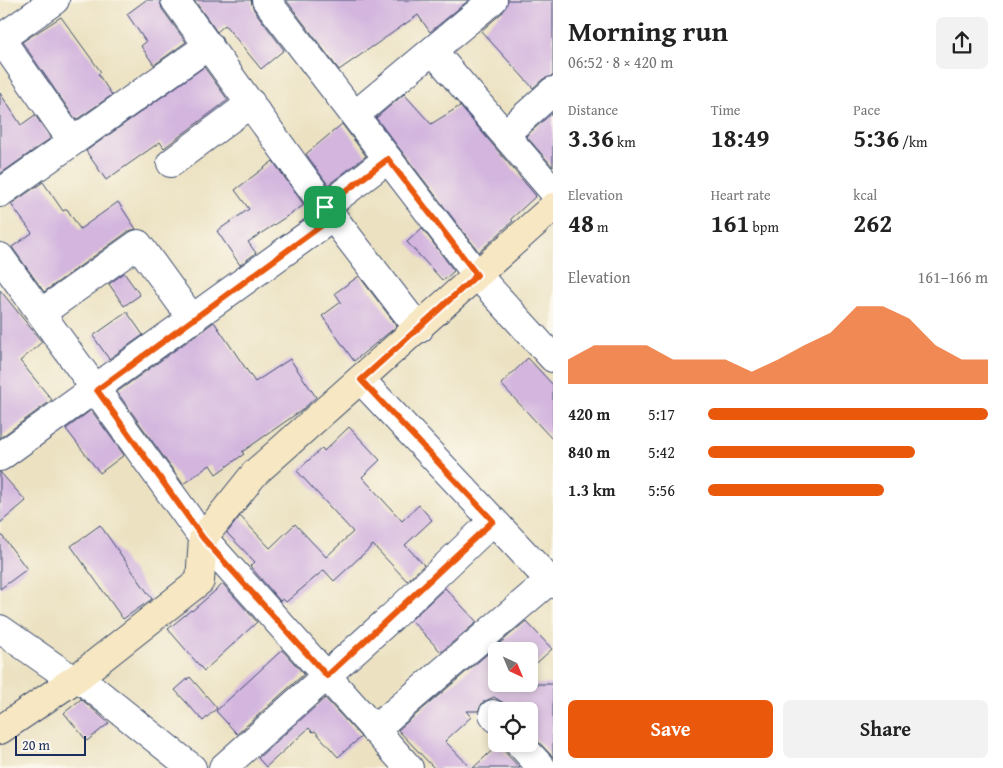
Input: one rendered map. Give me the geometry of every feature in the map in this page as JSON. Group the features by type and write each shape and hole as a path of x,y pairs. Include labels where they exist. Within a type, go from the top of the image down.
{"street":[{"path":"55,0 0,39 72,141"},
{"path":"266,0 477,275 553,358"},
{"path":"355,116 493,0"},
{"path":"187,4 209,45 329,212 418,329"},
{"path":"0,193 209,45"},
{"path":"433,51 553,191"},
{"path":"505,134 553,91"},
{"path":"171,163 251,103"},
{"path":"0,457 97,390 193,320 329,212 388,159"},
{"path":"0,730 75,678 200,582 203,538 255,473 553,207"},
{"path":"41,313 138,244 193,320"},
{"path":"0,257 203,538 409,768"},
{"path":"361,380 551,582 374,730"},
{"path":"223,768 327,676 493,521"},
{"path":"0,629 75,678 192,768"},
{"path":"527,752 542,768"}],"building":[{"path":"146,0 160,0 162,9 186,42 154,65 141,46 146,42 127,14"},
{"path":"194,0 251,0 254,10 284,50 261,69 225,25 217,32"},
{"path":"286,0 469,0 430,32 418,15 339,70"},
{"path":"508,0 553,0 553,76 543,79 533,88 481,31 503,12"},
{"path":"61,17 101,72 98,74 112,95 76,120 22,42"},
{"path":"204,67 228,100 164,148 160,142 106,180 86,151"},
{"path":"0,93 21,125 35,115 51,138 0,174"},
{"path":"404,94 431,124 460,106 536,196 511,219 513,221 479,252 376,118"},
{"path":"553,112 553,167 526,136"},
{"path":"342,124 366,156 328,185 306,154"},
{"path":"273,161 304,205 248,242 256,253 240,265 217,231 249,209 235,190"},
{"path":"43,182 63,211 67,209 80,229 118,202 136,229 129,231 44,292 12,247 32,233 11,204"},
{"path":"422,228 454,271 443,281 407,242"},
{"path":"124,273 140,295 124,306 109,284"},
{"path":"359,276 397,326 354,361 322,316 341,302 335,293"},
{"path":"0,290 42,342 20,361 52,400 0,438"},
{"path":"127,312 143,335 109,359 93,336"},
{"path":"214,322 255,382 290,359 316,397 302,410 242,452 244,454 216,474 210,465 183,484 117,392"},
{"path":"528,358 553,385 553,440 501,384"},
{"path":"91,410 124,455 100,473 66,429"},
{"path":"349,427 380,460 362,477 402,521 419,505 432,520 405,545 424,565 407,581 373,545 334,581 324,570 286,602 283,599 280,601 250,566 255,562 227,533 240,516 270,548 295,524 326,557 353,532 297,471 322,448 324,451"},
{"path":"0,472 26,501 0,523"},
{"path":"100,525 152,599 123,619 71,546"},
{"path":"0,533 27,569 0,589"},
{"path":"223,584 257,622 204,671 168,629"},
{"path":"445,588 477,622 441,652 411,620"},
{"path":"526,621 552,649 538,662 538,642 501,642"},
{"path":"282,650 304,674 237,734 216,711"},
{"path":"488,653 488,692 538,692 538,684 553,684 553,757 538,741 538,702 502,702 494,697 483,702 478,711 466,711 471,717 445,741 471,768 434,768 398,730"},
{"path":"190,677 217,708 203,721 175,690"},
{"path":"325,698 361,737 338,757 315,731 313,732 309,728 266,767 258,758"},
{"path":"81,699 109,723 87,741 64,713"},
{"path":"490,752 505,752 520,768 473,768"}],"route":[{"path":"388,159 477,275 361,380 493,521 327,676 203,538 97,390 333,217 325,207 388,159"}]}
